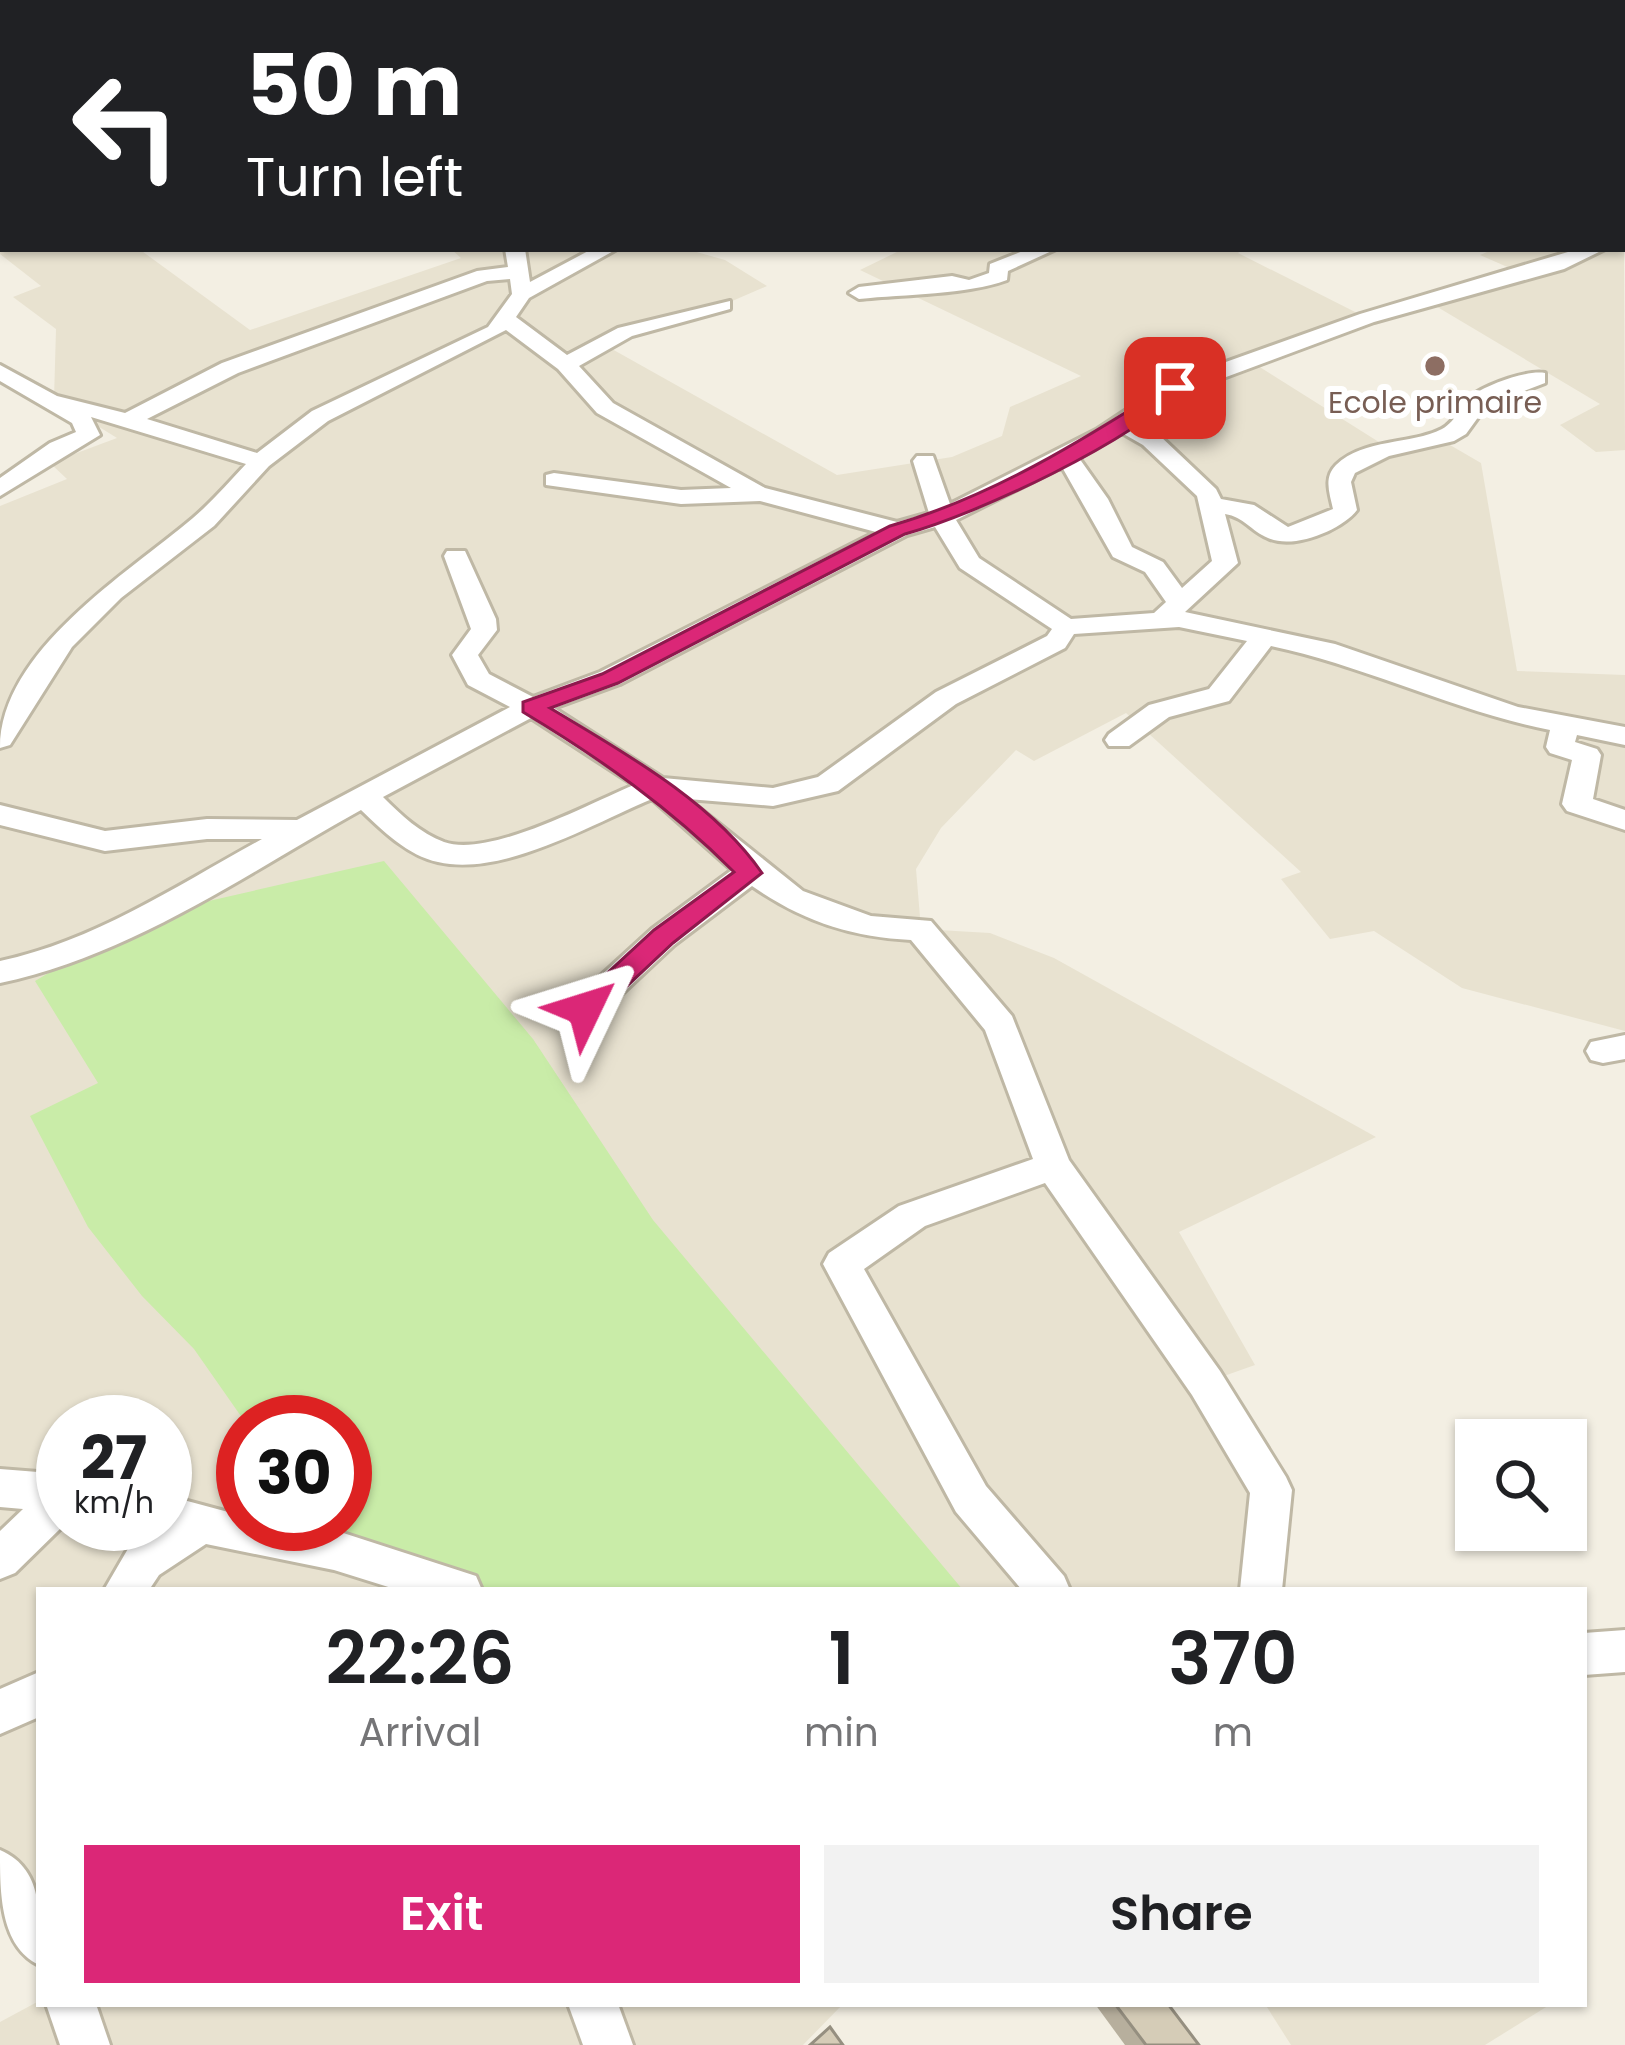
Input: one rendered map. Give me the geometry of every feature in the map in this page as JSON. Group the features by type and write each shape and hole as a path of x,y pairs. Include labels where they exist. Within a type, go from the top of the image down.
{"street":[{"path":"130,419 230,368 484,275 518,272 595,252"},
{"path":"859,293 952,282 970,286 1000,276 997,268 1038,252"},
{"path":"0,972 52,961 122,929 531,707 610,678 898,530 942,518 1066,456 1175,388 1367,318 1598,252"},
{"path":"0,739 62,642 112,593 205,520 261,461 320,416 495,331 518,272"},
{"path":"566,364 625,332 723,305"},
{"path":"503,318 566,364 605,408 760,494 898,530"},
{"path":"0,372 81,418 88,435 58,448 0,490"},
{"path":"1211,505 1246,510 1276,532 1288,534 1336,520 1345,510 1339,482 1345,470 1381,451 1446,436 1458,429 1480,400 1537,378"},
{"path":"54,399 261,461"},
{"path":"925,461 942,518 970,563 1066,627 1169,611 1225,563 1211,505 1208,494 1160,448 1121,423"},
{"path":"1066,456 1096,499 1122,552 1154,566 1169,611 1179,619 1326,650 1512,714 1625,736"},
{"path":"554,480 681,497 760,494"},
{"path":"456,556 484,630 465,655 478,679 623,762 749,873 819,914 864,929 920,929 1000,1025 1053,1166 1206,1382 1271,1490 1261,1587"},
{"path":"365,797 398,829 441,853 476,855 504,849 655,787 773,797 828,784 946,698 992,670 1056,642 1066,627"},
{"path":"1119,740 1159,711 1220,695 1265,636"},
{"path":"1565,724 1560,747 1587,755 1577,804 1625,820"},
{"path":"0,815 105,841 207,829 303,829"},
{"path":"585,1009 664,937 749,873"},
{"path":"1046,1587 971,1499 842,1264 912,1216 1053,1166"},
{"path":"0,1489 36,1493"},
{"path":"192,1521 334,1550 435,1587"},
{"path":"0,1558 36,1523"},
{"path":"126,1587 154,1551"},
{"path":"1587,1654 1625,1651"},
{"path":"0,1712 36,1695"},
{"path":"0,1874 36,1936"},
{"path":"72,2007 85,2045"},
{"path":"594,2007 608,2045"}],"shaded area":[{"path":"0,252 143,252 250,330 461,258 454,252 697,252 725,260 767,286 603,344 837,475 952,457 1002,436 1010,407 1081,376 860,270 897,252 1239,252 1367,318 1255,364 1390,449 1438,438 1481,463 1517,671 1625,675 1625,1031 1462,988 1374,931 1330,939 1281,879 1301,872 1126,713 1034,761 1016,750 941,828 916,869 921,929 990,933 1054,958 1376,1137 1179,1232 1255,1365 1207,1382 1271,1490 1261,1587 36,1587 36,1936 0,1874 0,506 67,479 50,463 117,438 54,399 56,329 13,297 41,286"},
{"path":"1624,252 1625,450 1596,452 1560,425 1600,404 1429,302 1521,273 1480,255"},
{"path":"36,2003 36,2007 840,2007 803,2045 0,2045 0,2022"},
{"path":"1267,2007 1546,2007 1485,2045 1291,2045"}],"green space":[{"path":"384,861 533,1039 653,1220 960,1587 451,1587 337,1551 372,1551 372,1395 226,1395 194,1349 142,1296 88,1227 30,1116 98,1083 35,981 147,915"}],"building":[{"path":"1117,2007 1170,2007 1199,2045 1146,2045"},
{"path":"830,2027 843,2045 810,2045"}],"place":[{"name":"Ecole primaire","path":"1435,366"}],"route":[{"path":"585,1009 689,916 749,873 696,820 623,762 531,707 610,678 898,530 942,518 1002,490 1105,435 1175,388"}]}
